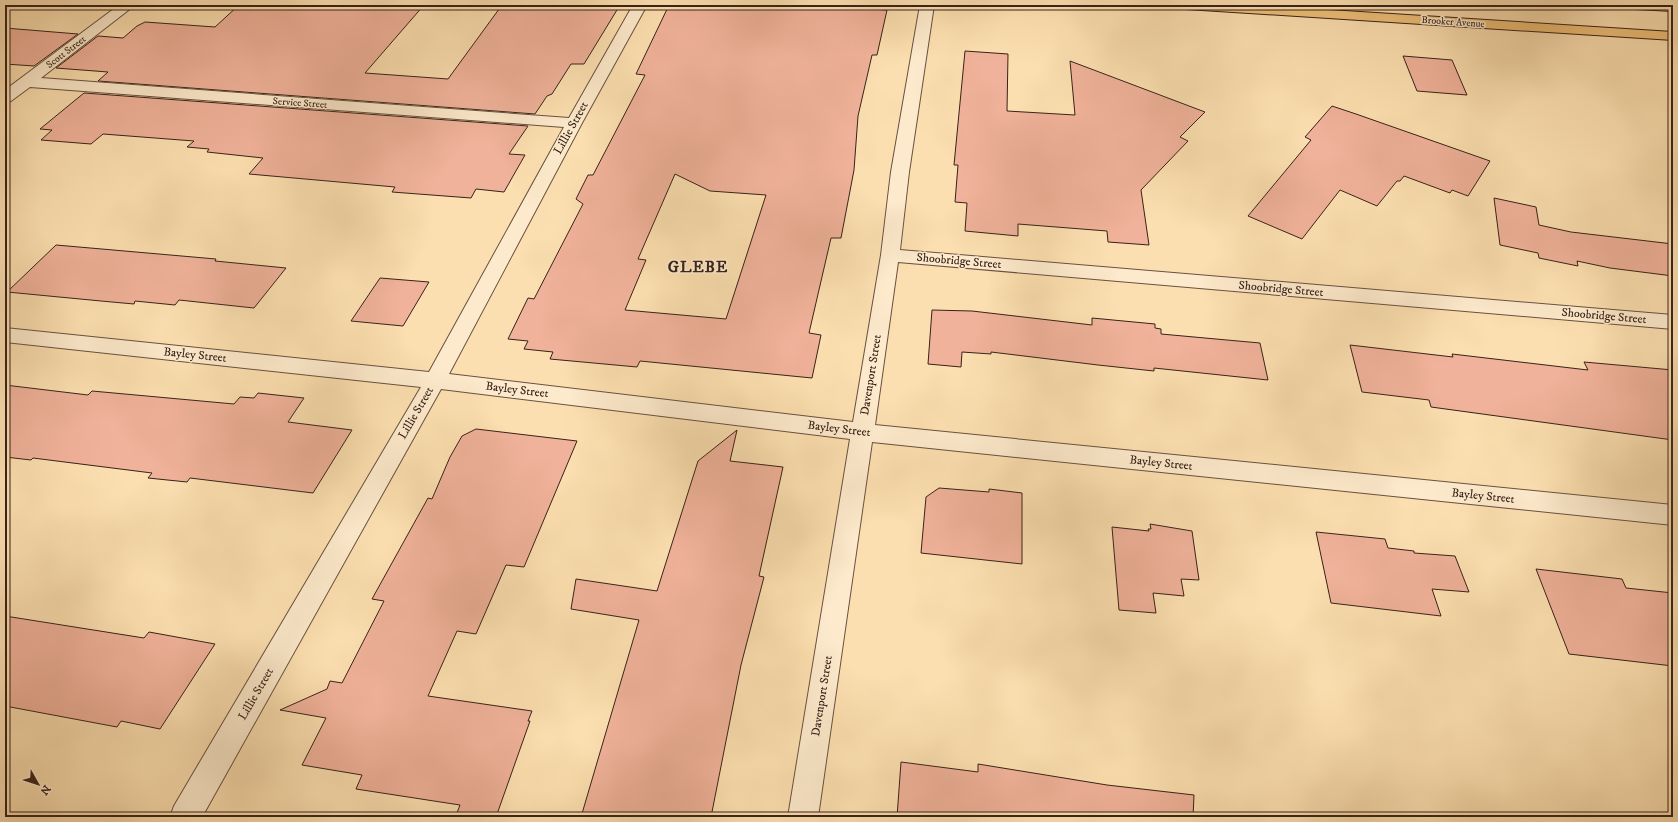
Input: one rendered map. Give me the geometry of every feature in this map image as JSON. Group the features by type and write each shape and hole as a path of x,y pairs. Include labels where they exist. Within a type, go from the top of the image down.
{"highway":[{"name":"Brooker Avenue","path":"1186,5 1673,36"},
{"path":"1635,5 1673,8"}],"street":[{"name":"Scott Street","path":"5,98 128,5"},
{"name":"Lillie Street","path":"185,817 435,381 640,5"},
{"name":"Davenport Street","path":"803,817 890,255 900,172 927,5"},
{"name":"Service Street","path":"26,82 574,124"},
{"name":"Shoobridge Street","path":"890,255 1673,322"},
{"name":"Bayley Street","path":"5,334 435,381 862,432 1673,515"}],"building":[{"path":"239,5 424,5 365,73 448,79 502,5 620,5 584,64 571,64 552,94 547,96 535,114 98,81 108,72 56,68 98,36 123,38 137,26 145,22 215,27"},
{"path":"669,5 816,5 850,9 887,10 877,55 872,55 858,116 854,170 841,238 831,238 809,333 821,335 812,378 640,361 637,367 550,359 553,352 524,349 528,341 508,339 528,298 534,299 583,204 576,199 588,175 593,175 645,75 636,74","holes":["675,174 710,191 766,195 726,319 625,310 646,260 638,259"]},
{"path":"5,28 78,34 34,66 5,64"},
{"path":"965,51 1008,54 1007,111 1075,115 1070,61 1205,112 1180,137 1188,141 1141,190 1149,245 1108,242 1107,231 1018,224 1018,236 965,231 967,203 955,202 958,165 954,165"},
{"path":"1403,56 1452,60 1467,95 1417,91"},
{"path":"84,93 528,126 509,154 525,155 504,192 476,189 471,198 392,192 395,187 249,174 263,158 207,152 209,149 187,147 194,141 103,134 91,144 41,140 52,130 40,129"},
{"path":"1332,106 1490,161 1468,196 1452,190 1450,193 1404,176 1400,181 1397,181 1377,206 1340,190 1302,239 1248,216 1311,140 1305,137"},
{"path":"1494,198 1536,207 1539,225 1571,232 1673,244 1673,276 1610,268 1577,261 1578,266 1539,258 1538,253 1500,245"},
{"path":"56,245 216,259 215,261 286,268 254,308 179,300 175,305 135,301 134,304 7,292"},
{"path":"380,278 429,282 403,326 351,321"},
{"path":"932,310 972,311 1092,325 1092,318 1155,324 1155,328 1161,329 1161,334 1260,343 1268,380 1154,368 1154,371 991,352 991,354 962,352 961,367 928,364"},
{"path":"1350,345 1453,357 1452,354 1588,370 1584,362 1673,370 1673,440 1431,407 1429,400 1362,392"},
{"path":"5,385 88,395 92,391 234,404 240,397 254,398 258,393 304,398 288,422 352,430 313,493 190,478 187,482 148,478 152,473 33,458 31,460 5,457"},
{"path":"476,429 577,441 524,567 506,565 476,634 457,631 428,696 532,711 528,721 530,721 496,817 457,813 460,805 356,789 362,775 302,765 326,718 280,710 327,689 330,681 342,683 384,601 372,599 428,498 432,499 450,457 462,436"},
{"path":"737,430 730,461 783,467 759,576 764,577 741,665 711,817 581,817 639,620 571,609 576,579 657,591 698,461"},
{"path":"939,488 989,492 989,489 1022,493 1022,564 921,553 926,497"},
{"path":"1150,524 1192,531 1199,580 1181,579 1184,596 1153,593 1156,613 1119,610 1112,527 1149,531 1148,529 1151,529"},
{"path":"1316,532 1385,539 1388,548 1414,551 1414,553 1455,556 1469,592 1432,589 1441,616 1331,603"},
{"path":"1536,569 1622,579 1626,588 1673,593 1673,666 1569,654"},
{"path":"5,616 144,638 149,632 215,644 160,729 121,721 117,727 5,706"},
{"path":"901,762 978,772 978,764 1107,785 1194,795 1193,817 897,817"}],"district":[{"name":"GLEBE","path":"698,267"}]}
